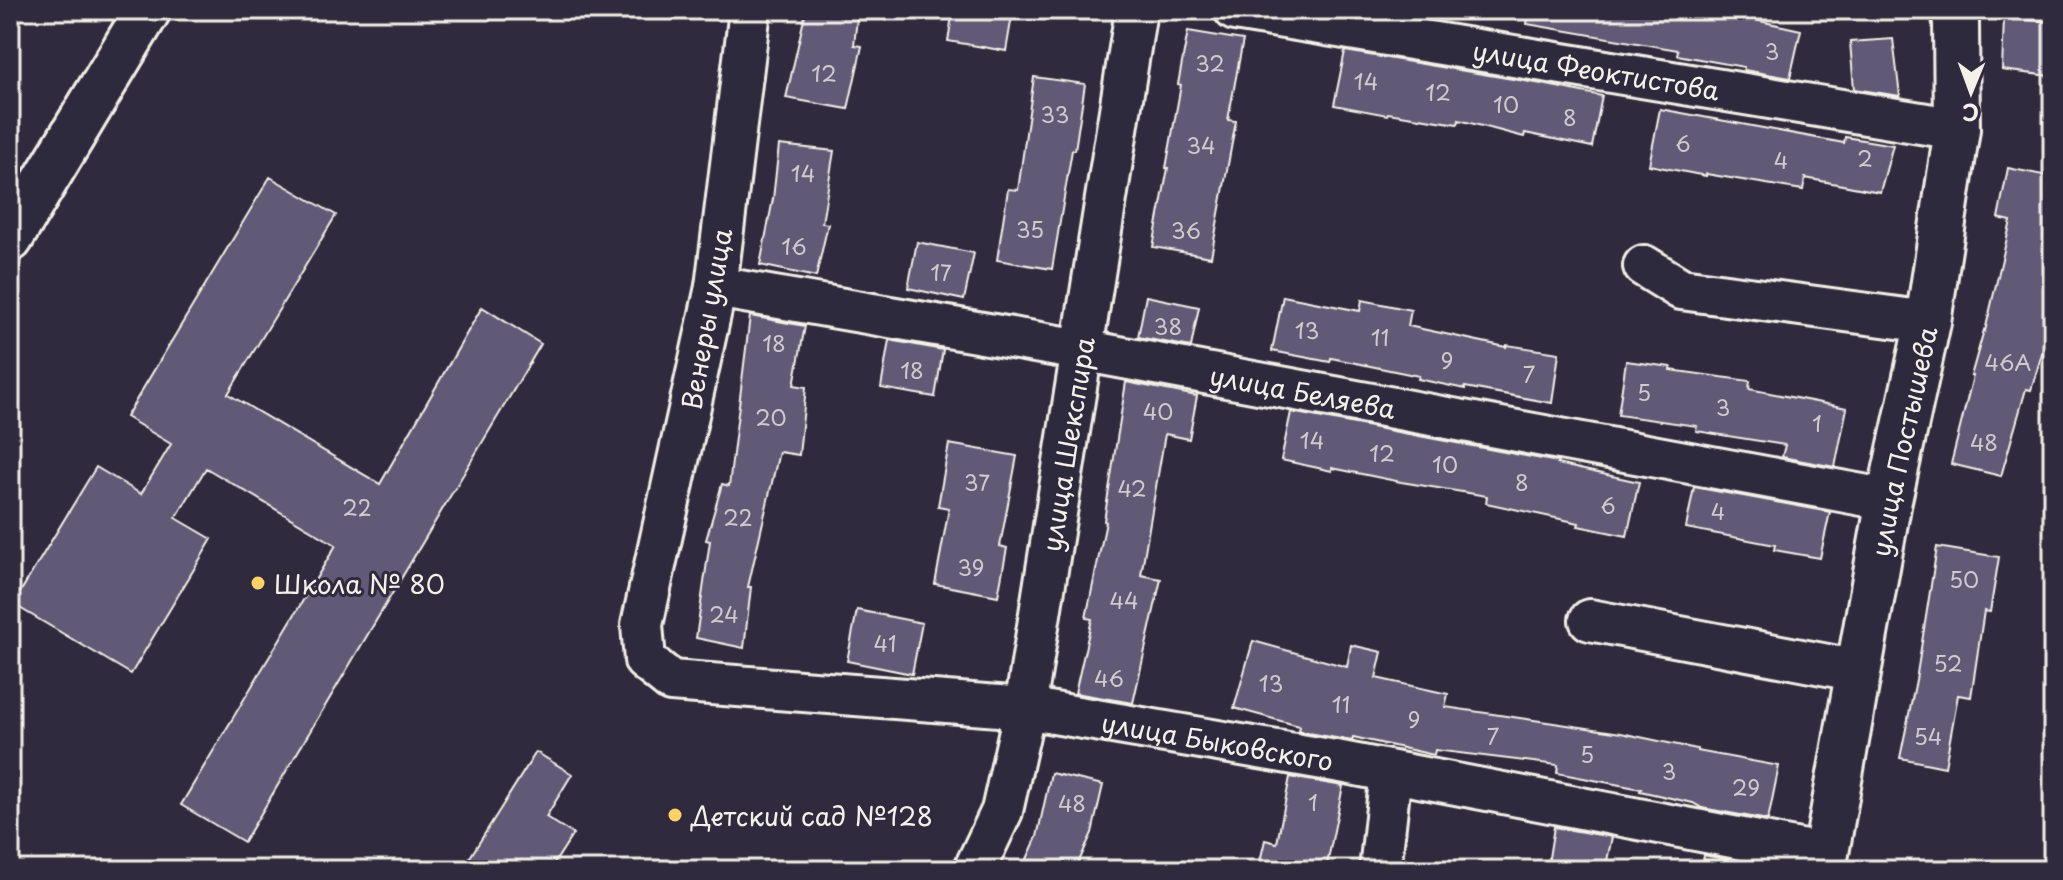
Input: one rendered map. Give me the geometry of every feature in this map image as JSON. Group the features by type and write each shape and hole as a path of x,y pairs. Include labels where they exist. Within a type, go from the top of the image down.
{"street":[{"path":"10,239 148,10"},
{"name":"Венеры улица","path":"642,625 716,287 750,10"},
{"name":"улица Шекспира","path":"974,870 1002,811 1025,708 1136,10"},
{"name":"улица Феоктистова","path":"1235,10 1957,129"},
{"name":"улица Постышева","path":"1824,862 1889,500 1928,322 1957,129 1954,10"},
{"path":"1644,266 1681,289 1928,322"},
{"name":"улица Беляева","path":"716,287 1081,350 1889,500"},
{"path":"1590,620 1859,671"},
{"name":"улица Быковского","path":"642,625 645,660 671,681 1025,708 1391,772 1824,862"},
{"path":"1380,870 1391,772"}],"building":[{"path":"806,10 858,10 854,45 862,46 848,109 786,98"},
{"path":"953,10 1013,10 1006,51 948,41"},
{"path":"1529,10 1732,10 1732,15 1801,30 1790,78 1677,55 1678,50 1527,24"},
{"path":"2004,18 2053,22 2050,76 2002,70"},
{"path":"1188,31 1243,40 1228,120 1236,121 1211,257 1153,247"},
{"path":"1893,39 1900,96 1854,89 1850,42"},
{"path":"1345,51 1602,96 1592,147 1525,133 1524,137 1459,120 1458,124 1334,105"},
{"path":"1034,77 1085,84 1052,269 997,260 1008,189 1018,190"},
{"path":"1660,109 1844,143 1845,137 1893,145 1880,192 1805,178 1803,190 1706,176 1649,165"},
{"path":"779,145 834,151 822,223 828,224 816,277 760,265 773,199"},
{"path":"2008,168 2053,177 2053,304 2031,390 2026,389 2001,476 1951,464 2011,221 1998,218"},
{"name":"Школа № 80","path":"270,177 336,215 228,394 380,484 482,307 541,344 244,842 181,805 336,545 206,468 176,518 212,539 131,674 13,604 96,467 141,494 171,444 126,417"},
{"path":"917,242 974,253 964,300 908,288"},
{"path":"1146,296 1199,307 1191,347 1138,337"},
{"path":"1283,296 1360,311 1362,300 1411,310 1408,326 1506,347 1559,353 1552,403 1465,389 1331,358 1330,362 1272,351"},
{"path":"750,316 805,326 794,385 806,387 799,455 779,452 748,587 751,587 744,648 696,638 710,541 706,540 722,484 729,486"},
{"path":"889,340 943,350 935,397 881,388"},
{"path":"1626,361 1750,381 1749,389 1847,408 1835,467 1782,457 1785,445 1696,431 1697,426 1618,415"},
{"path":"1126,382 1197,396 1189,439 1165,434 1141,575 1161,579 1133,703 1075,693 1092,619 1086,618 1106,522"},
{"path":"1291,412 1558,462 1639,482 1627,536 1486,503 1487,496 1281,460"},
{"path":"949,444 1017,456 1000,546 1007,548 998,596 935,584 949,508 938,506"},
{"path":"1694,487 1830,512 1820,558 1774,550 1775,545 1686,528"},
{"path":"1937,547 1999,557 1990,612 1984,611 1971,697 1958,695 1945,767 1900,758"},
{"path":"857,610 922,623 912,674 847,661"},
{"path":"1253,641 1347,667 1351,645 1382,652 1376,678 1448,694 1445,707 1621,733 1779,766 1768,820 1702,808 1641,789 1557,773 1558,765 1435,750 1434,755 1353,737 1352,741 1298,731 1299,726 1234,708"},
{"path":"536,752 572,774 546,817 573,834 550,870 462,870"},
{"path":"1051,773 1103,785 1092,833 1075,870 1022,870 1037,837"},
{"path":"1290,777 1343,786 1326,870 1258,870 1265,840 1277,843"},
{"path":"1554,827 1612,837 1605,870 1547,870"},
{"path":"1704,855 1759,866 1758,870 1702,870"}],"place":[{"name":"Школа № 80","path":"258,583"},
{"name":"Детский сад №128","path":"675,815"}]}
